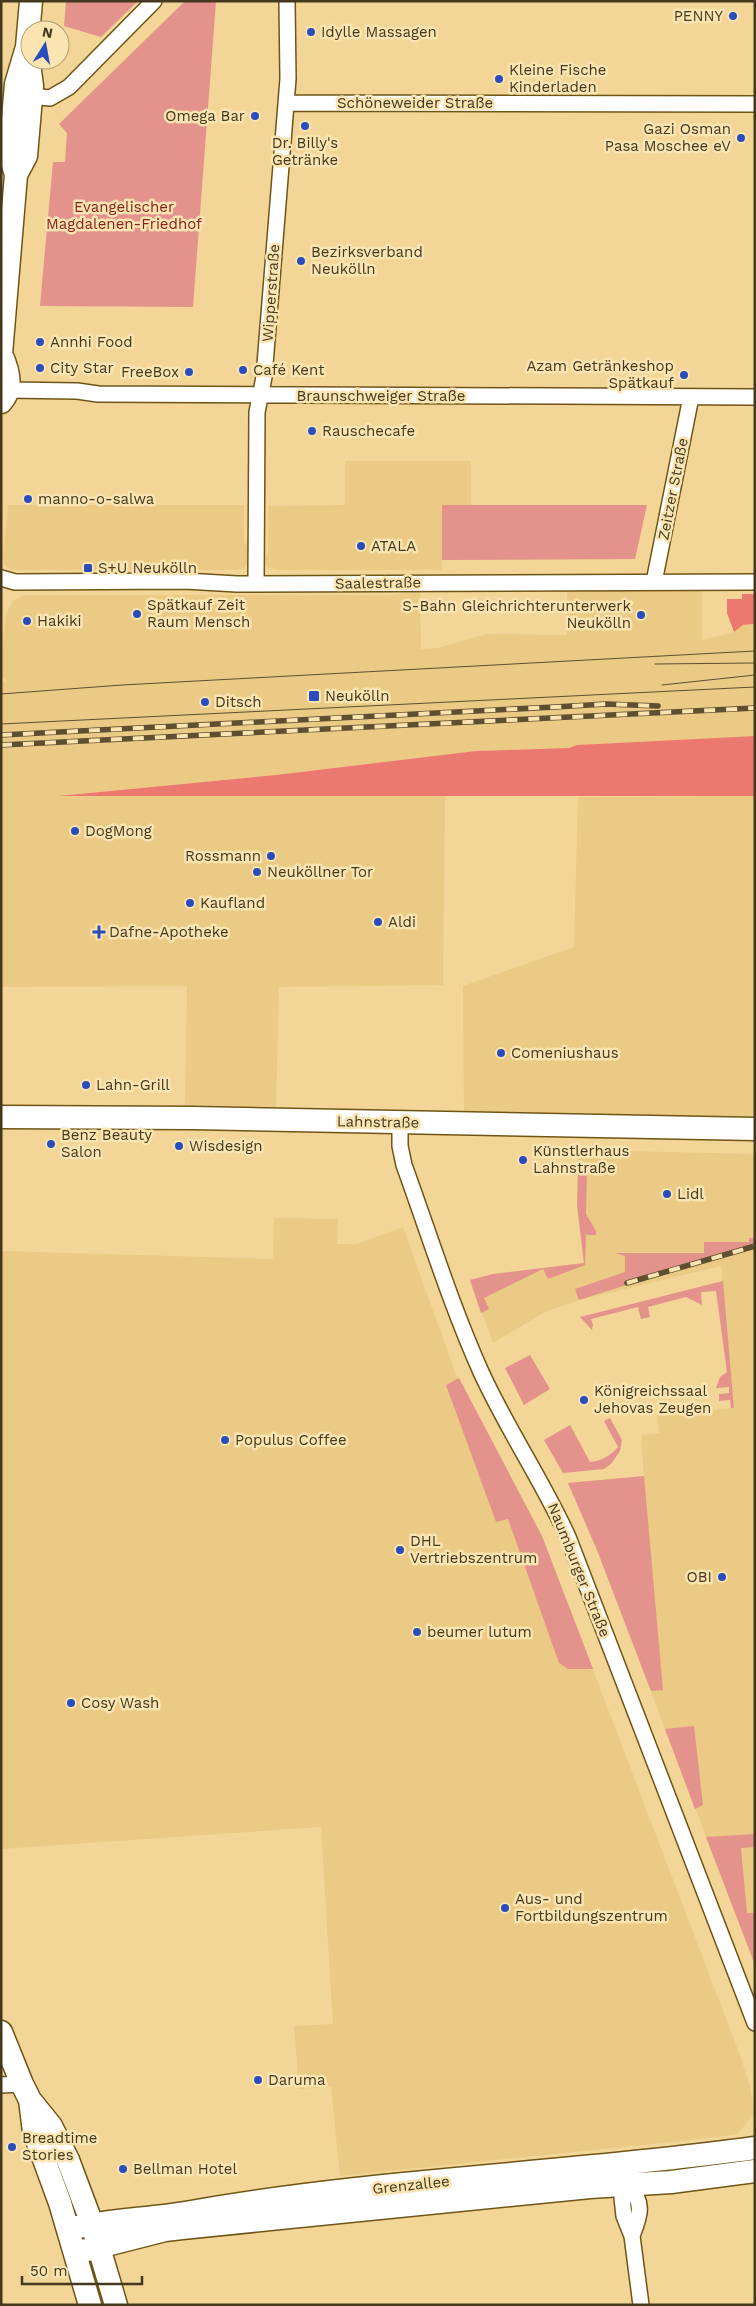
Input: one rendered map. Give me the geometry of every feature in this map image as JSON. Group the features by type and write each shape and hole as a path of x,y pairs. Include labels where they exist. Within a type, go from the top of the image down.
{"main road":[{"path":"29,20 31,1"},
{"path":"4,396 9,372 1,354 10,154 16,84 20,70"},
{"path":"9,175 26,156 32,96 30,70"},
{"name":"Lahnstraße","path":"1,1117 193,1118 755,1130"},
{"path":"1,2032 18,2090 68,2229 90,2305"},
{"path":"18,2090 52,2126 68,2160 100,2247 116,2305"},
{"name":"Grenzallee","path":"75,2253 182,2228 627,2174 755,2148"},
{"name":"Grenzallee","path":"68,2229 268,2199 627,2174 755,2171"}],"street":[{"path":"32,96 50,98 69,87 154,1"},
{"name":"Wipperstraße","path":"256,584 256,412 264,378 286,103 288,1"},
{"name":"Schöneweider Straße","path":"286,103 755,104"},
{"name":"Braunschweiger Straße","path":"4,396 77,391 98,394 260,396 755,397"},
{"name":"Zeitzer Straße","path":"654,582 691,397"},
{"name":"Saalestraße","path":"1,578 15,582 185,581 256,584 755,582"},
{"name":"Naumburger Straße","path":"400,1122 400,1146 404,1166 464,1330 490,1390 545,1489 568,1537 755,2023"},
{"path":"627,2174 638,2196 640,2214 632,2236 641,2305"}],"shaded area":[{"path":"345,461 471,461 471,505 442,506 442,570 276,570 267,567 264,560 268,553 268,506 345,505"},
{"path":"8,505 244,505 244,542 249,547 248,562 244,568 237,570 11,570 4,564 3,559"},
{"path":"420,590 421,649 438,648 486,634 567,635 567,590 702,590 702,640 734,632 743,625 755,625 755,736 577,745 569,748 476,751 276,775 65,795 445,796 443,985 279,987 276,1107 185,1105 187,986 1,987 1,683 8,682 1,676 1,664 6,614 13,601 23,595 393,595"},
{"path":"742,594 755,594 755,624 743,625 734,632 727,613 727,599 742,599"},
{"path":"755,736 755,796 58,796 276,775 476,751 569,748 577,745"},
{"path":"755,796 755,1117 464,1111 463,986 574,947 578,797"},
{"path":"578,1150 755,1154 755,1240 725,1250 755,1244 755,1965 597,1550 568,1483 644,1476 641,1435 659,1433 657,1415 734,1408 721,1266 579,1300 545,1312 493,1343 470,1280 493,1274 584,1263 577,1205"},
{"path":"274,1218 338,1219 337,1244 357,1244 403,1227 508,1519 525,1519 542,1536 741,2058 750,2087 754,2112 738,2134 340,2176 331,2087 299,2089 294,2026 333,2024 321,1827 1,1849 1,1251 273,1259"}],"green space":[{"path":"66,1 138,1 101,37 70,28 70,20 64,20"},
{"name":"Evangelischer Magdalenen-Friedhof","path":"185,1 216,1 193,307 40,306 53,162 65,162 67,133 59,124"},
{"path":"442,505 647,505 635,559 442,560"},
{"path":"578,1171 587,1171 586,1214 596,1231 596,1235 586,1235 585,1265 548,1279 543,1269 484,1298 489,1309 481,1313 470,1280 493,1274 584,1263 577,1205"},
{"path":"749,1238 755,1238 755,1244 579,1300 575,1289 625,1272 625,1256 615,1253 704,1253 704,1242 749,1242"},
{"path":"723,1281 734,1408 731,1408 730,1400 719,1401 719,1394 729,1393 729,1387 716,1388 720,1377 727,1372 716,1291 701,1292 702,1305 686,1297 648,1307 650,1317 641,1319 638,1307 591,1319 592,1330 580,1317"},
{"path":"530,1355 550,1389 524,1405 505,1368"},
{"path":"459,1378 542,1536 593,1669 568,1669 559,1663 508,1519 496,1522 446,1385"},
{"path":"610,1418 622,1440 620,1451 611,1464 604,1469 563,1473 544,1440 570,1425 590,1462 602,1459 618,1447 604,1421"},
{"path":"644,1476 663,1690 651,1691 597,1550 568,1483"},
{"path":"694,1726 703,1805 695,1809 665,1729"},
{"path":"755,1834 755,1847 741,1848 747,1913 755,1913 755,1965 706,1837"}],"tram line":[{"path":"1,694 122,685 755,651"},
{"path":"655,664 755,663"},
{"path":"662,685 755,675"},
{"path":"1,724 755,687"}],"railway":[{"path":"1,735 606,704 658,706"},
{"path":"1,745 755,708"},
{"path":"627,1283 755,1246"}],"place":[{"name":"PENNY","path":"733,16"},
{"name":"Idylle Massagen","path":"311,32"},
{"name":"Kleine Fische Kinderladen","path":"499,79"},
{"name":"Omega Bar","path":"255,116"},
{"name":"Dr. Billy's Getränke","path":"305,126"},
{"name":"Gazi Osman Pasa Moschee eV","path":"741,138"},
{"name":"Bezirksverband Neukölln","path":"301,261"},
{"name":"Annhi Food","path":"40,342"},
{"name":"City Star","path":"40,368"},
{"name":"Café Kent","path":"243,370"},
{"name":"FreeBox","path":"189,372"},
{"name":"Azam Getränkeshop Spätkauf","path":"684,375"},
{"name":"Rauschecafe","path":"312,431"},
{"name":"manno-o-salwa","path":"28,499"},
{"name":"ATALA","path":"361,546"},
{"name":"S+U Neukölln","path":"88,568"},
{"name":"Spätkauf Zeit Raum Mensch","path":"137,614"},
{"name":"S-Bahn Gleichrichterunterwerk Neukölln","path":"641,615"},
{"name":"Hakiki","path":"27,621"},
{"name":"Neukölln","path":"314,696"},
{"name":"Ditsch","path":"205,702"},
{"name":"DogMong","path":"75,831"},
{"name":"Rossmann","path":"271,856"},
{"name":"Neuköllner Tor","path":"257,872"},
{"name":"Kaufland","path":"190,903"},
{"name":"Aldi","path":"378,922"},
{"name":"Dafne-Apotheke","path":"99,932"},
{"name":"Comeniushaus","path":"501,1053"},
{"name":"Lahn-Grill","path":"86,1085"},
{"name":"Benz Beauty Salon","path":"51,1144"},
{"name":"Wisdesign","path":"179,1146"},
{"name":"Künstlerhaus Lahnstraße","path":"523,1160"},
{"name":"Lidl","path":"667,1194"},
{"name":"Königreichssaal Jehovas Zeugen","path":"584,1400"},
{"name":"Populus Coffee","path":"225,1440"},
{"name":"DHL Vertriebszentrum","path":"400,1550"},
{"name":"OBI","path":"722,1577"},
{"name":"beumer lutum","path":"417,1632"},
{"name":"Cosy Wash","path":"71,1703"},
{"name":"Aus- und Fortbildungszentrum","path":"505,1908"},
{"name":"Daruma","path":"258,2080"},
{"name":"Breadtime Stories","path":"12,2147"},
{"name":"Bellman Hotel","path":"123,2169"}]}
